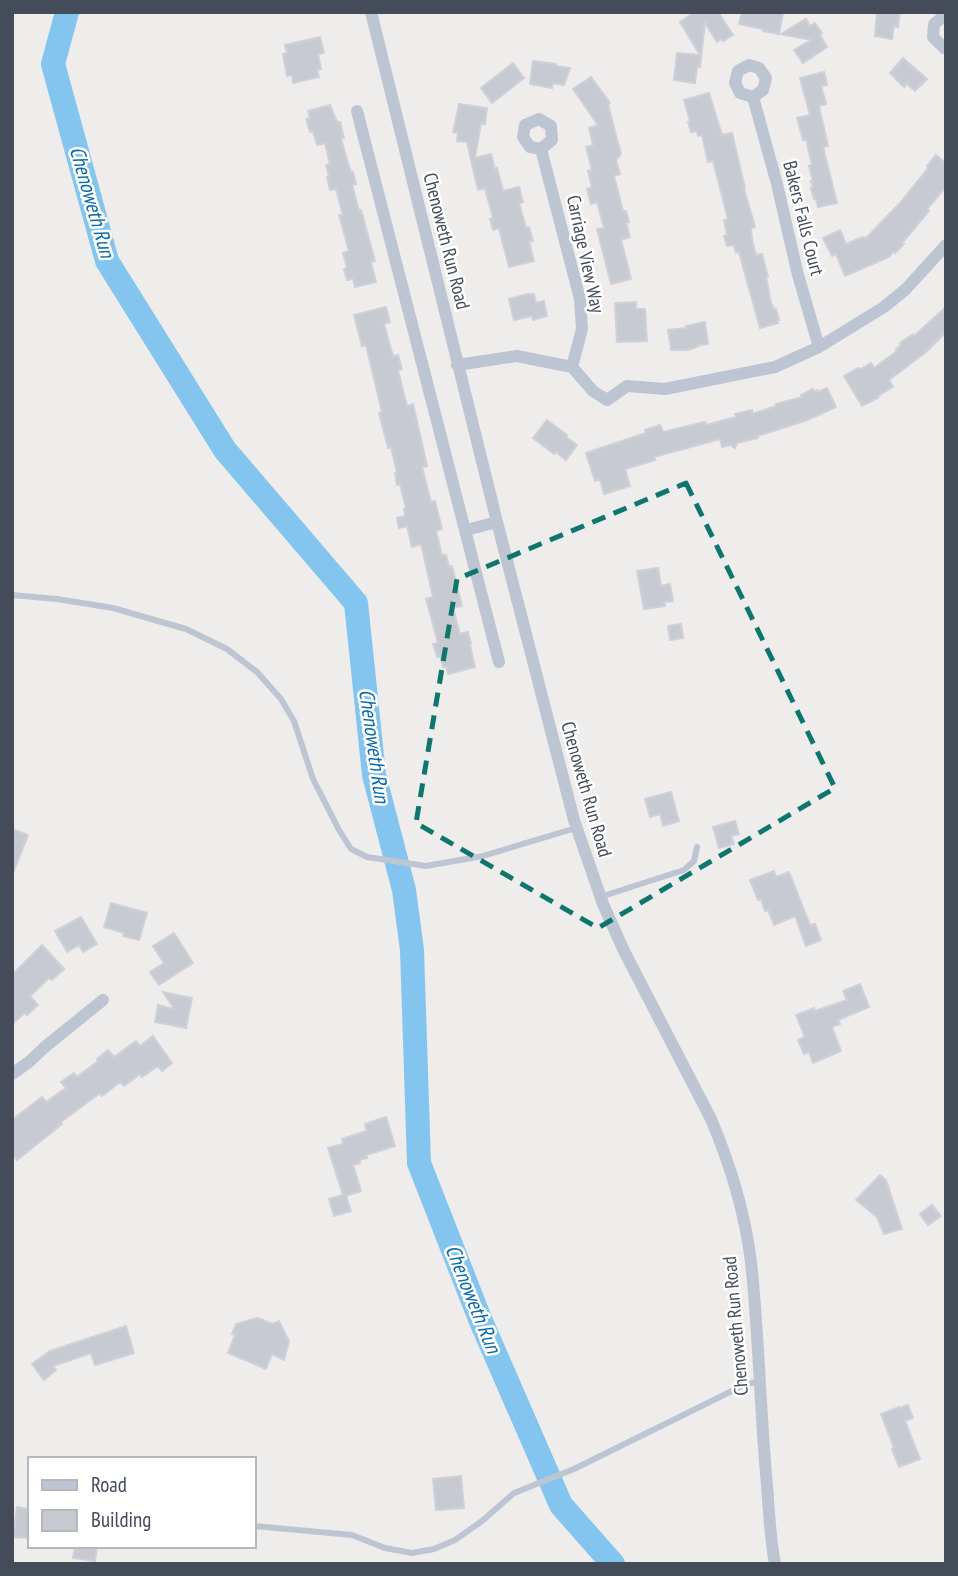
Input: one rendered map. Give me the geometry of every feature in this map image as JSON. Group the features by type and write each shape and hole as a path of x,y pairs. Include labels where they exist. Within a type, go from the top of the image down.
{"street":[{"name":"Chenoweth Run Road","path":"370,12 576,828 600,897 624,951 711,1119 738,1194 751,1261 769,1520 775,1564"},
{"path":"946,17 934,24 933,37 946,47"},
{"name":"Bakers Falls Court","path":"753,97 819,347"},
{"path":"357,111 499,662"},
{"name":"Carriage View Way","path":"541,149 580,299 582,329 572,367"},
{"path":"457,365 517,356 572,367 593,391 607,400 627,386 665,389 775,367 819,347 884,307 906,289 946,246"},
{"path":"466,530 497,522"},
{"path":"12,1074 103,1000"}],"lane":[{"path":"12,595 113,608 186,629 226,649 257,673 281,699 294,722 313,779 339,830 351,849 367,857 426,866 484,856 576,828"},
{"path":"600,897 684,870 694,861 697,847"},
{"path":"256,1526 352,1535 385,1548 412,1553 434,1549 456,1539 482,1521 514,1493 573,1469 744,1385 759,1381"}],"highlighted area":[{"path":"686,483 835,788 598,928 416,823 457,579"}],"building":[{"path":"695,12 718,12 733,35 717,42 705,23 700,67 697,67 695,83 674,80 677,53 700,55 680,22"},
{"path":"742,12 783,13 779,34 739,24"},
{"path":"877,12 900,12 898,27 894,26 892,39 875,36"},
{"path":"806,19 810,26 815,23 827,47 803,63 794,50 811,40 781,34"},
{"path":"320,37 324,53 318,54 321,69 317,70 319,77 293,83 292,75 287,76 283,54 287,53 285,45"},
{"path":"903,58 927,79 915,91 907,84 904,87 890,73"},
{"path":"533,61 570,68 564,85 553,83 552,88 530,84"},
{"path":"513,63 524,78 492,103 481,88"},
{"path":"824,72 827,85 821,86 826,104 819,106 828,146 823,147 837,203 818,207 811,188 813,181 809,166 812,165 806,139 803,140 797,118 810,115 800,78"},
{"path":"591,77 610,103 608,105 621,154 616,160 620,174 614,176 623,211 626,211 629,222 626,223 630,237 621,240 631,279 611,284 597,229 604,228 597,202 591,204 587,189 592,187 588,171 592,170 586,147 593,145 589,128 598,125 573,89"},
{"path":"709,93 722,135 732,133 755,227 751,228 756,255 762,254 771,303 779,320 778,323 760,328 739,252 736,253 734,245 727,246 724,236 727,235 724,220 728,219 713,161 708,162 702,135 698,136 697,131 691,132 688,122 690,121 684,100"},
{"path":"459,104 487,108 485,124 481,123 475,158 491,154 503,191 519,187 523,202 519,203 533,241 529,242 534,261 509,267 499,228 493,230 490,219 493,218 485,188 478,190 467,142 457,141 458,133 453,132"},
{"path":"330,105 337,122 340,122 344,138 341,138 356,184 352,185 375,261 371,262 376,282 355,287 353,279 347,280 344,269 347,268 343,253 349,251 339,215 343,215 336,189 330,190 327,177 326,165 330,164 325,143 317,145 306,119 310,118 308,111"},
{"path":"936,155 946,163 946,187 927,209 929,211 895,253 845,276 836,254 832,256 823,238 840,230 846,244 866,238 900,203"},
{"path":"534,294 536,303 544,301 547,316 533,320 532,316 514,320 509,299"},
{"path":"636,302 636,309 645,309 647,341 617,342 615,303"},
{"path":"386,307 390,322 384,324 393,356 398,355 402,369 398,370 407,406 413,404 427,466 422,467 431,502 435,501 442,529 436,531 442,555 446,555 449,567 452,566 462,606 453,608 460,634 468,632 475,667 448,674 440,656 437,657 433,644 438,643 426,599 433,597 421,544 412,547 407,526 399,528 397,518 405,516 406,508 400,484 397,485 391,447 388,448 379,413 382,412 366,345 362,346 354,315"},
{"path":"946,307 946,332 926,352 889,380 893,387 862,406 844,376 871,363 874,368 897,351 900,343 913,334 914,336"},
{"path":"705,322 708,344 688,350 671,350 668,330"},
{"path":"827,388 836,407 805,421 737,443 735,448 730,445 722,447 720,439 654,457 655,460 625,469 630,486 604,494 600,479 595,481 586,453 646,433 645,430 660,425 663,432 705,422 706,425 736,417 735,414 752,410 752,414 776,406 802,397 801,395 813,389 818,392"},
{"path":"547,420 577,445 566,460 533,438"},
{"path":"658,568 661,586 670,584 673,601 664,602 665,606 644,609 637,571"},
{"path":"681,624 683,638 670,640 668,626"},
{"path":"671,792 679,821 663,826 660,814 650,817 645,799"},
{"path":"735,821 739,834 731,836 734,844 719,848 713,827"},
{"path":"12,829 28,835 13,873 12,873"},
{"path":"774,871 776,877 789,872 810,925 815,924 821,940 806,946 795,916 774,925 761,899 758,900 750,880"},
{"path":"111,903 147,913 139,940 104,927"},
{"path":"81,917 97,944 83,952 79,945 67,952 55,931"},
{"path":"174,933 193,963 159,985 150,972 164,963 153,946"},
{"path":"42,945 64,969 52,980 49,978 30,996 38,1005 12,1024 12,975"},
{"path":"860,984 869,1007 838,1020 840,1024 832,1027 841,1051 813,1063 809,1052 804,1054 798,1040 805,1037 796,1015 847,1000 843,991"},
{"path":"163,992 192,998 186,1028 155,1022 158,1005 174,1009"},
{"path":"153,1036 172,1063 162,1071 158,1066 142,1077 140,1074 124,1086 120,1082 102,1096 100,1093 17,1160 12,1153 12,1120 42,1097 46,1102 66,1088 61,1082 74,1073 77,1077 108,1050 114,1057 136,1041 140,1046"},
{"path":"386,1117 395,1146 366,1155 367,1158 353,1165 361,1191 346,1196 351,1211 334,1216 329,1199 343,1195 328,1148 343,1144 342,1139 367,1131 365,1124"},
{"path":"880,1175 886,1180 902,1229 884,1234 877,1217 856,1200"},
{"path":"932,1205 941,1216 928,1225 920,1214"},
{"path":"257,1318 273,1324 279,1321 289,1341 284,1360 272,1354 266,1369 228,1353 236,1324"},
{"path":"126,1326 134,1353 95,1365 91,1353 53,1366 56,1370 44,1380 32,1364 50,1351"},
{"path":"908,1405 913,1418 905,1421 920,1459 899,1467 881,1414"},
{"path":"461,1476 464,1508 436,1510 433,1479"},
{"path":"17,1507 28,1509 28,1538 13,1537"},
{"path":"75,1548 97,1548 95,1561 73,1558"}],"waterway":[{"name":"Chenoweth Run","path":"67,12 53,64 107,261 225,450 356,603 374,775 404,890 412,950 419,1163 480,1319 561,1505 613,1564"}]}
